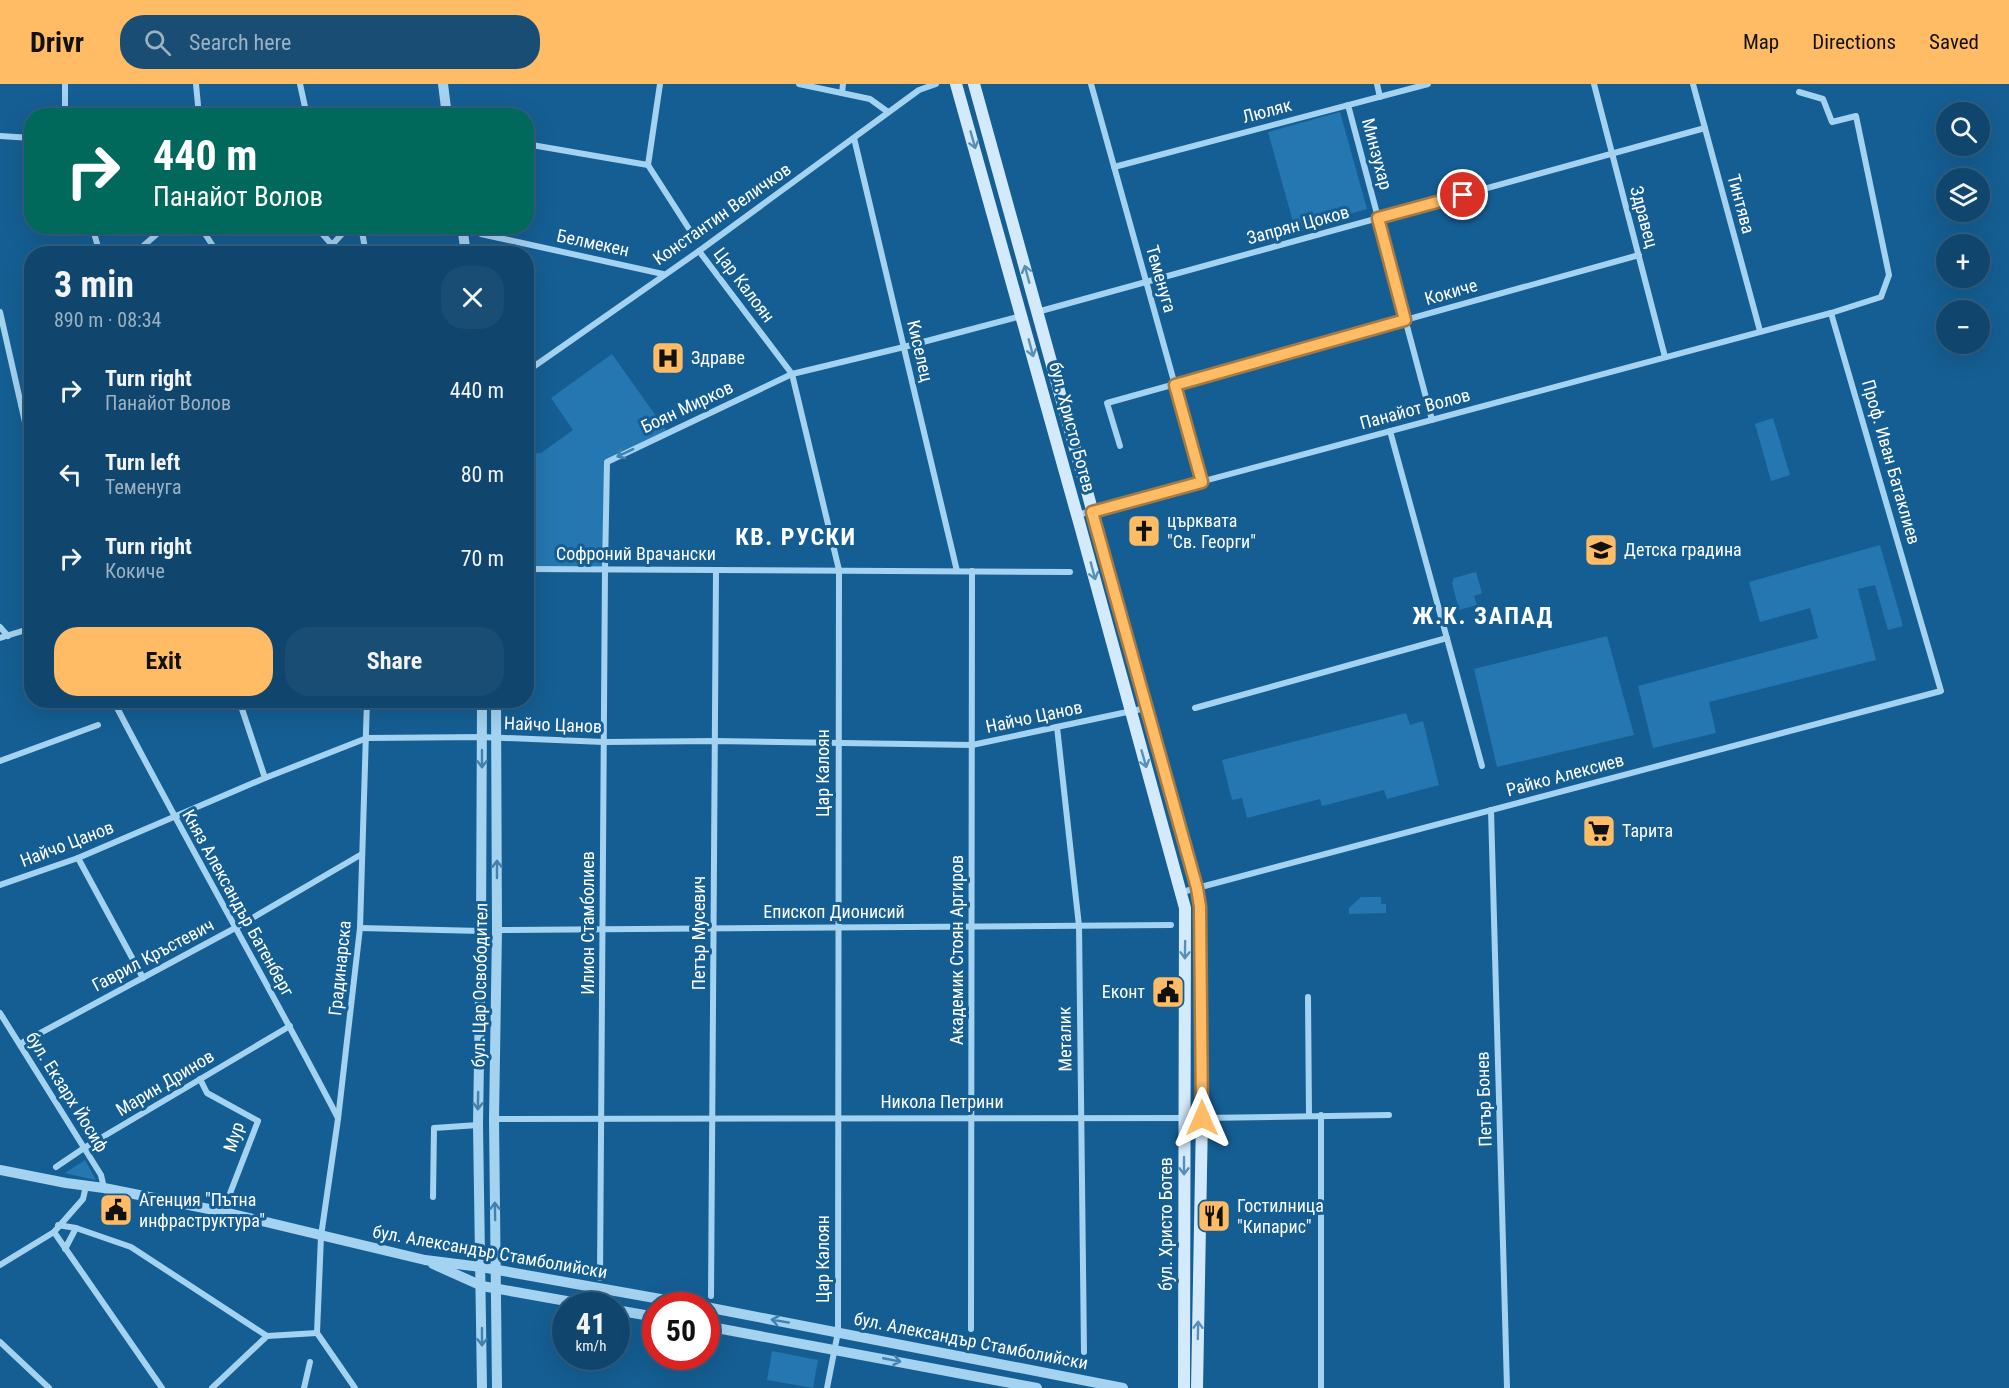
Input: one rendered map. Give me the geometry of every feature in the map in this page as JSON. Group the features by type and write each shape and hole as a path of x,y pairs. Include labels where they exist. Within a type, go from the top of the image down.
{"main road":[{"name":"бул. Христо Ботев","path":"956,84 1182,892 1185,925 1184,1388"},
{"name":"бул. Христо Ботев","path":"974,84 1197,888 1201,926 1202,1118 1197,1388"}],"street":[{"path":"65,84 65,108"},
{"path":"196,84 198,108"},
{"path":"300,84 305,108"},
{"path":"443,84 446,108"},
{"path":"660,84 648,165 691,232"},
{"path":"799,84 870,99 888,112"},
{"path":"842,93 843,84"},
{"name":"Константин Величков","path":"534,366 699,251 919,90 936,84"},
{"name":"Теменуга","path":"1091,84 1202,482"},
{"name":"Минзухар","path":"1377,84 1380,97"},
{"name":"Люляк","path":"1114,167 1428,84"},
{"name":"Здравец","path":"1594,84 1665,357"},
{"name":"Тинтява","path":"1694,84 1760,331"},
{"path":"1760,331 1831,313 1881,297 1889,275 1856,116 1832,122 1823,99 1799,92"},
{"name":"Минзухар","path":"1348,105 1432,420"},
{"name":"Запрян Цоков","path":"1037,312 1706,128"},
{"path":"0,136 24,138"},
{"name":"Киселец","path":"854,138 957,571"},
{"path":"534,145 648,165"},
{"path":"143,246 157,234"},
{"path":"322,234 333,246 343,234"},
{"name":"Белмекен","path":"481,234 663,274"},
{"name":"Цар Калоян","path":"699,251 792,374 839,570 838,1332 827,1388"},
{"name":"Кокиче","path":"1120,446 1107,403 1639,255"},
{"path":"0,312 24,418"},
{"name":"Проф. Иван Батаклиев","path":"1831,313 1941,691"},
{"name":"Боян Мирков","path":"605,569 607,462 792,374 1022,316"},
{"name":"Панайот Волов","path":"1077,515 1760,331"},
{"path":"1390,431 1482,766"},
{"name":"Софроний Врачански","path":"534,569 1070,572"},
{"name":"Илион Стамболиев","path":"600,1278 605,569"},
{"name":"Петър Мусевич","path":"711,1292 716,570"},
{"name":"Академик Стоян Аргиров","path":"971,1329 972,571"},
{"path":"0,627 8,636"},
{"path":"0,638 24,631"},
{"path":"1196,708 1447,638"},
{"name":"Райко Алексиев","path":"1182,892 1941,691"},
{"name":"Княз Александър Батенберг","path":"117,708 174,818 237,927 338,1119"},
{"path":"242,708 265,778"},
{"name":"Градинарска","path":"317,1333 321,1236 338,1119 360,928 367,708"},
{"name":"бул. Цар Освободител","path":"482,708 478,1125 482,1286"},
{"name":"бул. Цар Освободител","path":"495,708 496,1288"},
{"name":"Найчо Цанов","path":"0,885 78,858 265,778 367,738 496,737 604,742 715,741 972,745 1146,708"},
{"path":"0,761 98,725"},
{"name":"Металик","path":"1057,727 1079,926 1084,1352"},
{"name":"Петър Бонев","path":"1491,810 1507,1388"},
{"name":"Гаврил Кръстевич","path":"20,1044 237,927 363,854"},
{"path":"78,858 144,978"},
{"name":"Епископ Дионисий","path":"497,930 1171,925"},
{"path":"360,928 481,931"},
{"path":"1308,997 1309,1115"},
{"name":"бул. Екзарх Йосиф","path":"0,1013 101,1174 104,1188"},
{"name":"Марин Дринов","path":"56,1167 84,1148 290,1026"},
{"name":"Мур","path":"200,1079 207,1093 258,1121 229,1196"},
{"path":"1321,1115 1321,1388"},
{"name":"Никола Петрини","path":"494,1119 1202,1118 1389,1115"},
{"path":"433,1197 434,1128 478,1125"},
{"name":"бул. Александър Стамболийски","path":"0,1170 224,1212 425,1260 496,1269 642,1296"},
{"path":"0,1265 54,1232 83,1199 86,1186"},
{"path":"58,1225 76,1228 131,1247 267,1336 317,1333 355,1388"},
{"path":"65,1249 76,1228"},
{"path":"54,1232 162,1388"},
{"name":"бул. Александър Стамболийски","path":"425,1260 482,1286 552,1298"},
{"path":"482,1286 482,1388"},
{"path":"496,1288 497,1388"},
{"name":"бул. Александър Стамболийски","path":"720,1310 1123,1388"},
{"name":"бул. Александър Стамболийски","path":"720,1328 835,1349 996,1384 1037,1388"},
{"path":"212,1388 267,1336"},
{"path":"0,1342 49,1388"},
{"path":"304,1388 310,1362"}],"shaded area":[{"path":"1340,112 1367,209 1295,229 1268,132"},
{"path":"612,354 668,433 607,462 605,569 534,569 534,454 541,453 573,430 551,398"},
{"path":"1773,418 1790,475 1771,481 1755,424"},
{"path":"1880,545 1903,626 1888,630 1875,585 1858,589 1876,660 1709,702 1716,733 1653,748 1638,686 1818,638 1810,608 1760,622 1749,582"},
{"path":"1476,572 1482,593 1474,596 1477,605 1459,610 1452,583 1454,578"},
{"path":"1607,636 1634,735 1497,767 1474,669"},
{"path":"1406,713 1410,725 1423,721 1439,785 1387,799 1384,790 1322,806 1320,799 1247,818 1242,798 1232,800 1222,760"},
{"path":"1361,897 1381,897 1381,904 1386,904 1386,913 1349,914 1349,908"},
{"path":"85,1160 96,1180 64,1173 65,1173"},
{"path":"772,1351 818,1360 813,1388 767,1380"}],"place":[{"name":"Здраве","path":"668,358"},
{"name":"църквата \"Св. Георги\"","path":"1144,531"},
{"name":"Детска градина","path":"1601,550"},
{"name":"Тарита","path":"1599,831"},
{"name":"Еконт","path":"1168,992"},
{"name":"Агенция \"Пътна инфраструктура\"","path":"116,1210"},
{"name":"Гостилница \"Кипарис\"","path":"1214,1216"}],"district":[{"name":"КВ. РУСКИ","path":"796,537"},
{"name":"Ж.К. ЗАПАД","path":"1483,616"}],"route":[{"path":"1202,1118 1201,947 1197,888 1092,512 1202,482 1175,385 1405,320 1378,218 1463,195"}]}
